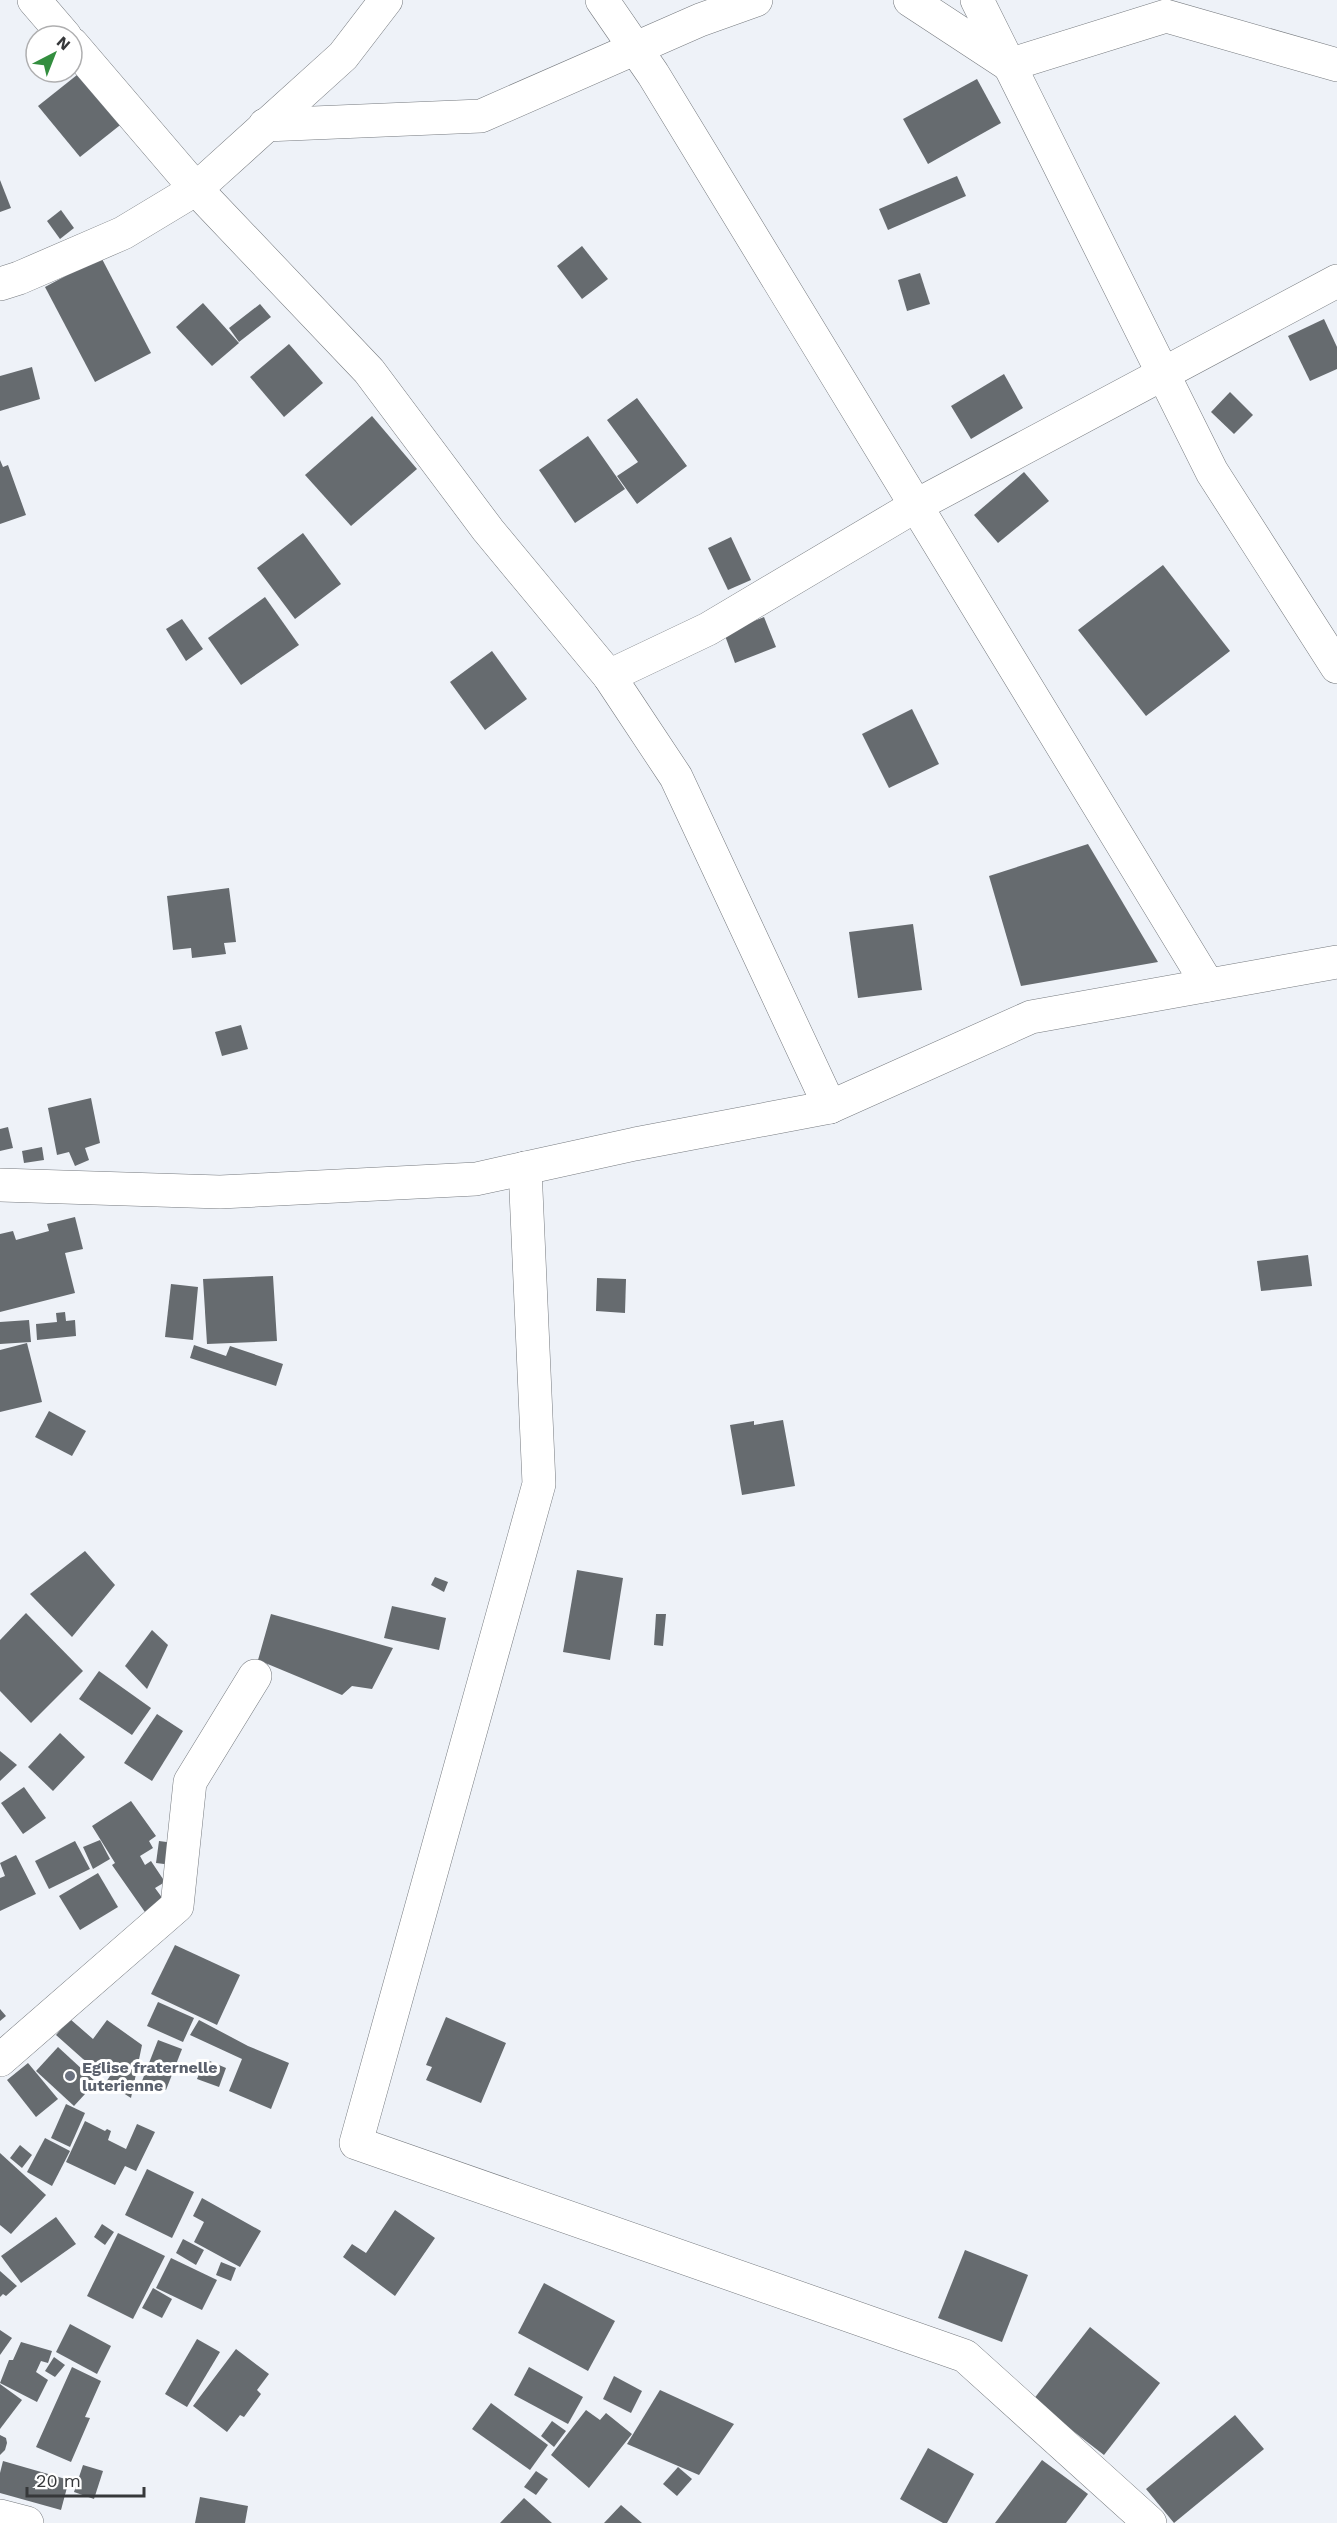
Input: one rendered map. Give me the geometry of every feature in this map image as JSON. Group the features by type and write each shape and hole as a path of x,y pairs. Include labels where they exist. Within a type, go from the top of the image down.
{"street":[{"path":"34,0 55,24"},
{"path":"0,284 123,234 196,189 343,56 386,0"},
{"path":"602,0 653,74 1208,985"},
{"path":"265,125 481,116 699,20 756,0"},
{"path":"910,0 1009,65"},
{"path":"977,0 1212,472 1337,667"},
{"path":"1009,65 1166,16 1337,65"},
{"path":"84,58 196,189 369,371 488,530 609,676 676,777 830,1107"},
{"path":"609,676 708,629 917,505 1337,281"},
{"path":"0,1185 220,1192 476,1179 635,1144 830,1107 1031,1017 1337,962"},
{"path":"525,1168 539,1484 356,2144 965,2356 1150,2523"},
{"path":"0,2060 177,1906 189,1782 255,1676"},
{"path":"0,2516 27,2523"}],"building":[{"path":"84,73 124,122 80,157 38,106 66,84 84,84"},
{"path":"977,79 1001,123 928,164 903,119"},
{"path":"957,176 966,196 888,230 879,209"},
{"path":"0,180 11,208 0,212"},
{"path":"61,210 74,228 60,239 47,221"},
{"path":"582,246 608,279 582,299 557,266"},
{"path":"101,257 151,353 95,382 45,287"},
{"path":"920,273 930,304 907,311 898,280"},
{"path":"203,303 239,343 212,366 176,327"},
{"path":"260,304 271,317 239,342 229,328"},
{"path":"1324,319 1337,347 1337,369 1310,381 1288,336"},
{"path":"289,344 323,383 284,417 250,377"},
{"path":"32,367 40,399 0,411 0,376"},
{"path":"1004,374 1023,408 971,439 951,406"},
{"path":"1230,392 1253,415 1234,434 1211,412"},
{"path":"637,398 687,466 637,504 617,476 638,462 607,420"},
{"path":"372,416 417,469 351,526 305,475"},
{"path":"588,436 625,489 575,523 539,470"},
{"path":"0,460 3,467 8,465 26,515 0,524"},
{"path":"1024,472 1049,501 998,543 974,515"},
{"path":"303,533 341,584 295,619 257,568"},
{"path":"731,537 751,580 728,590 708,548"},
{"path":"1163,565 1230,651 1146,716 1078,630"},
{"path":"265,597 299,645 241,685 208,638"},
{"path":"764,617 776,647 735,663 724,633"},
{"path":"182,619 203,649 186,661 166,629"},
{"path":"492,651 527,699 485,730 450,682"},
{"path":"912,709 939,764 889,788 862,734"},
{"path":"1088,844 1158,962 1021,986 989,876"},
{"path":"229,888 236,942 224,943 226,954 192,958 191,948 173,950 167,896"},
{"path":"913,924 922,990 858,998 849,932"},
{"path":"241,1025 248,1049 222,1056 215,1032"},
{"path":"91,1098 100,1143 85,1148 89,1160 75,1166 69,1152 57,1155 48,1108"},
{"path":"8,1127 13,1148 0,1151 0,1129"},
{"path":"42,1147 44,1160 24,1163 22,1151"},
{"path":"75,1217 83,1249 65,1253 75,1293 0,1312 0,1234 13,1231 16,1240 49,1231 47,1224"},
{"path":"1308,1255 1312,1286 1261,1291 1257,1261"},
{"path":"273,1276 277,1341 207,1344 203,1279"},
{"path":"597,1278 626,1279 625,1313 596,1311"},
{"path":"171,1284 198,1287 193,1340 165,1337"},
{"path":"65,1312 66,1321 75,1320 76,1336 37,1340 36,1324 57,1322 56,1313"},
{"path":"29,1320 31,1342 0,1344 0,1322"},
{"path":"27,1343 42,1402 0,1412 0,1350"},
{"path":"194,1345 226,1356 230,1346 283,1364 276,1386 190,1358"},
{"path":"49,1411 86,1431 72,1456 35,1437"},
{"path":"783,1420 795,1486 742,1495 730,1425 754,1421 754,1425"},
{"path":"85,1551 115,1585 72,1637 30,1594"},
{"path":"577,1570 623,1578 610,1660 563,1652"},
{"path":"435,1577 448,1582 444,1592 431,1585"},
{"path":"392,1606 446,1618 439,1650 384,1638"},
{"path":"26,1613 83,1671 31,1723 0,1691 0,1640"},
{"path":"271,1614 393,1648 372,1689 352,1686 342,1695 258,1660"},
{"path":"656,1614 666,1614 663,1646 654,1645"},
{"path":"152,1630 168,1645 147,1689 125,1666"},
{"path":"99,1671 151,1708 132,1735 79,1699"},
{"path":"157,1714 183,1731 152,1781 124,1763"},
{"path":"60,1733 85,1757 53,1791 28,1767"},
{"path":"0,1751 17,1765 0,1781"},
{"path":"24,1787 46,1818 23,1834 1,1803"},
{"path":"131,1801 156,1836 149,1841 153,1848 140,1856 145,1865 151,1861 165,1882 155,1888 166,1903 147,1915 112,1865 115,1863 92,1826"},
{"path":"100,1840 110,1859 93,1869 83,1847"},
{"path":"75,1841 90,1869 49,1889 35,1861"},
{"path":"159,1841 174,1843 172,1865 156,1863"},
{"path":"16,1855 36,1894 0,1911 0,1878 5,1876 0,1863"},
{"path":"98,1873 118,1907 80,1930 59,1896"},
{"path":"175,1945 240,1975 217,2025 151,1994"},
{"path":"158,2002 194,2018 183,2042 147,2026"},
{"path":"0,2009 6,2016 0,2021"},
{"path":"446,2017 506,2043 481,2103 426,2080 432,2067 426,2065"},
{"path":"70,2019 93,2039 107,2020 142,2045 131,2098 106,2082 110,2076 83,2059 56,2035"},
{"path":"199,2020 248,2046 289,2063 271,2109 229,2091 242,2059 190,2035"},
{"path":"158,2040 182,2049 166,2090 142,2081"},
{"path":"58,2047 96,2082 74,2106 36,2071"},
{"path":"205,2059 226,2068 219,2087 197,2079"},
{"path":"28,2063 58,2099 36,2117 7,2080"},
{"path":"66,2104 85,2113 70,2147 51,2138"},
{"path":"85,2121 105,2131 107,2129 111,2131 108,2140 126,2149 137,2124 155,2132 136,2171 125,2166 115,2185 66,2162"},
{"path":"45,2138 70,2151 52,2186 27,2172"},
{"path":"20,2145 32,2155 22,2168 10,2158"},
{"path":"0,2153 46,2195 11,2234 0,2225"},
{"path":"147,2169 194,2192 172,2238 125,2215"},
{"path":"202,2198 261,2231 240,2267 194,2242 204,2222 193,2216"},
{"path":"395,2210 435,2238 395,2296 343,2257 352,2244 366,2253"},
{"path":"56,2217 76,2244 21,2283 1,2256"},
{"path":"102,2224 114,2232 105,2245 94,2237"},
{"path":"118,2233 165,2256 133,2319 87,2296"},
{"path":"183,2239 204,2250 196,2265 176,2253"},
{"path":"965,2250 1028,2275 1002,2342 938,2318"},
{"path":"171,2258 217,2280 202,2310 156,2288"},
{"path":"221,2262 236,2268 231,2281 216,2275"},
{"path":"0,2271 17,2286 6,2296 3,2294 0,2297"},
{"path":"544,2283 615,2321 588,2371 518,2333"},
{"path":"153,2288 172,2299 162,2318 142,2308"},
{"path":"70,2324 111,2346 97,2374 56,2352"},
{"path":"1090,2327 1160,2383 1104,2455 1033,2400"},
{"path":"0,2330 12,2338 0,2355"},
{"path":"197,2339 220,2352 187,2407 165,2394"},
{"path":"21,2342 52,2351 48,2363 41,2361 36,2372 48,2380 37,2402 0,2383 9,2360 13,2360"},
{"path":"236,2349 269,2374 257,2390 261,2394 244,2417 240,2415 227,2432 193,2406"},
{"path":"54,2357 65,2365 55,2377 45,2371"},
{"path":"72,2367 101,2381 85,2417 90,2418 71,2462 36,2447"},
{"path":"529,2367 583,2397 568,2424 514,2395"},
{"path":"614,2376 642,2391 631,2413 603,2399"},
{"path":"0,2384 22,2400 0,2429"},
{"path":"660,2390 734,2424 699,2475 627,2444"},
{"path":"491,2403 548,2445 530,2470 472,2429"},
{"path":"586,2410 600,2420 606,2413 632,2434 589,2488 551,2455"},
{"path":"1235,2415 1264,2449 1174,2523 1146,2489"},
{"path":"552,2421 566,2431 554,2447 541,2436"},
{"path":"0,2435 6,2438 7,2443 0,2455"},
{"path":"928,2448 974,2474 947,2523 943,2523 900,2499"},
{"path":"1042,2460 1088,2494 1066,2523 995,2523"},
{"path":"3,2461 69,2480 61,2510 0,2493 0,2473"},
{"path":"83,2465 103,2471 94,2499 74,2492"},
{"path":"678,2467 692,2479 677,2496 663,2484"},
{"path":"536,2471 548,2479 536,2495 524,2487"},
{"path":"200,2497 248,2506 245,2523 195,2523"},
{"path":"524,2498 552,2523 500,2523"},
{"path":"621,2505 642,2523 604,2523"}],"place":[{"name":"Eglise fraternelle luterienne","path":"70,2076"}]}
